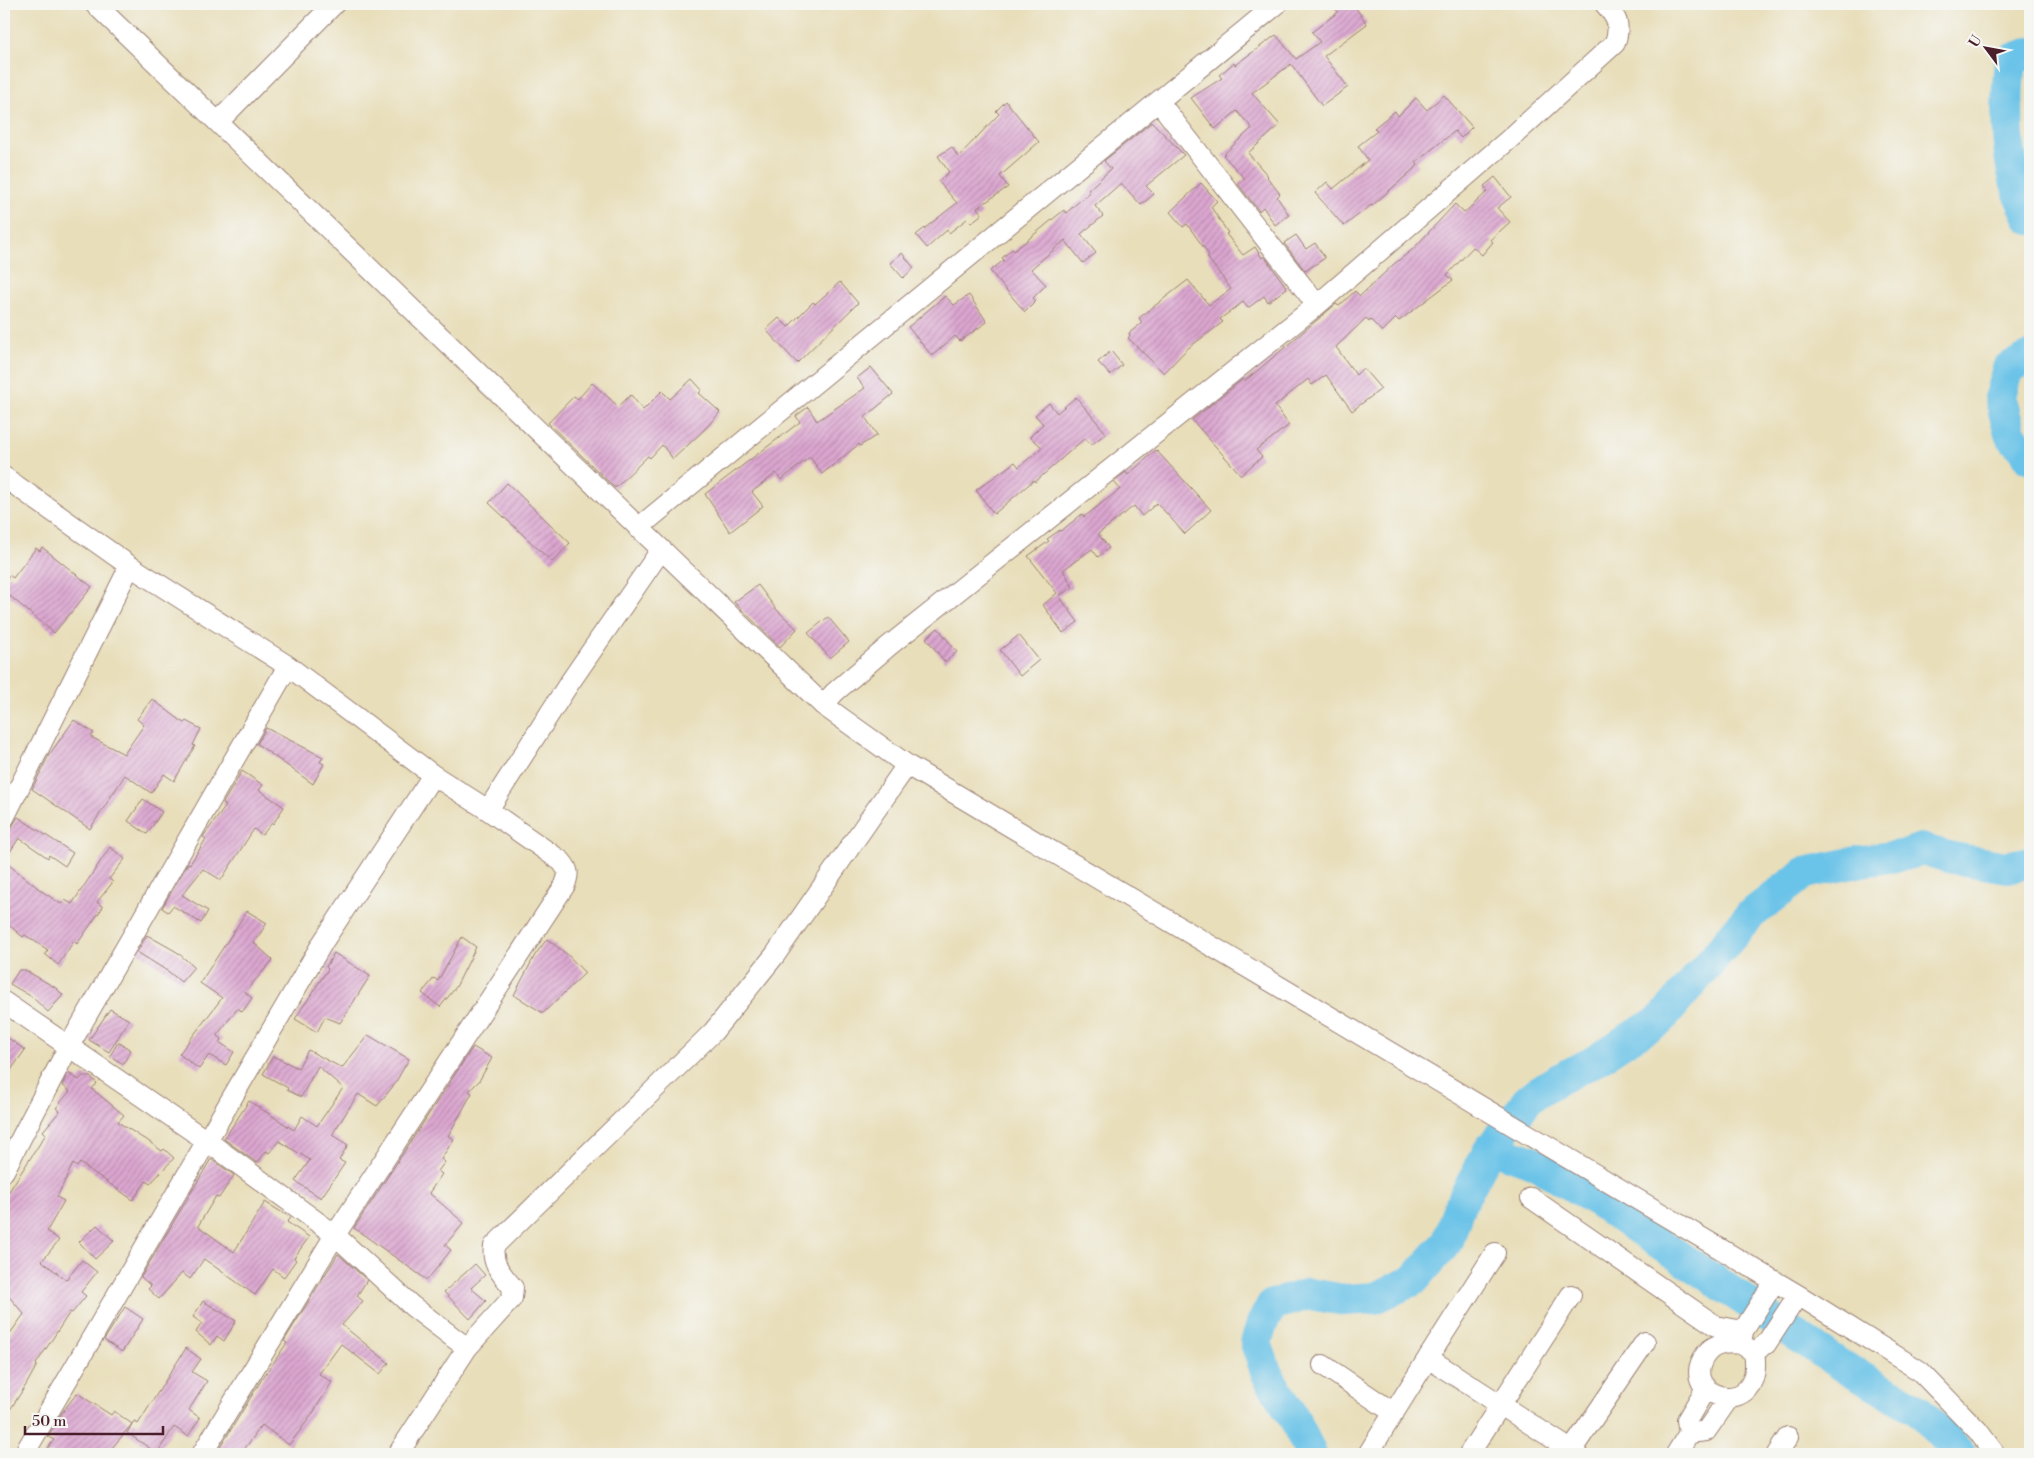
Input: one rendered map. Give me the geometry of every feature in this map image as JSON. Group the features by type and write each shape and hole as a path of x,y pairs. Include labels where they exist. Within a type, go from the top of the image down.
{"street":[{"path":"95,4 823,705 907,765 1798,1295 1920,1371 1978,1431 1995,1454"},
{"path":"218,122 334,4"},
{"path":"638,528 1277,4"},
{"path":"823,705 835,692 890,645 1318,304 1514,135 1615,43 1618,24 1616,18 1605,4"},
{"path":"1159,102 1318,304"},
{"path":"4,477 130,566 288,666 433,775 488,810 561,861 567,867 569,874 565,885 335,1235 202,1454"},
{"path":"488,810 568,685 661,550"},
{"path":"4,818 130,566"},
{"path":"4,1171 69,1046 288,666"},
{"path":"398,1454 467,1348 512,1298 513,1288 495,1265 492,1256 494,1246 713,1032 775,955 907,765"},
{"path":"24,1454 323,942 433,775"},
{"path":"4,1002 207,1140 335,1235 412,1306 467,1348"},
{"path":"1531,1198 1716,1326 1746,1342 1756,1370 1752,1381 1744,1392 1736,1397 1724,1398 1711,1393 1706,1388 1698,1372 1701,1361 1708,1351 1728,1342 1746,1342 1766,1344 1798,1295"},
{"path":"1368,1454 1495,1253"},
{"path":"1746,1342 1774,1281"},
{"path":"1469,1454 1502,1406 1571,1295"},
{"path":"1428,1358 1573,1453 1645,1342"},
{"path":"1323,1365 1394,1412"},
{"path":"1676,1454 1689,1433 1687,1420 1706,1388"},
{"path":"1689,1433 1706,1431 1729,1398"},
{"path":"1777,1454 1788,1436"}],"building":[{"path":"1332,4 1353,4 1367,24 1324,56 1348,87 1322,106 1291,64 1252,93 1280,125 1248,153 1268,176 1280,194 1277,197 1289,215 1275,225 1263,207 1259,211 1238,184 1245,179 1223,155 1252,128 1237,111 1215,129 1191,98 1222,78 1219,75 1234,63 1235,65 1276,35 1296,59 1320,42 1312,32 1338,12"},
{"path":"1444,95 1472,127 1461,138 1455,131 1416,162 1418,165 1372,206 1344,226 1315,193 1327,182 1333,189 1368,160 1358,146 1377,131 1374,128 1395,111 1398,116 1416,98 1427,110"},
{"path":"1006,101 1039,142 1000,176 1008,187 977,208 982,214 971,223 967,219 949,233 947,230 927,248 916,235 957,203 938,181 949,172 938,156 952,147 958,157 999,114 996,111"},
{"path":"1152,122 1184,155 1146,186 1154,194 1141,205 1121,183 1095,206 1103,216 1081,234 1096,253 1083,263 1065,240 1031,269 1046,285 1033,298 1036,301 1025,312 990,271 1004,260 1002,258 1012,249 1014,251 1064,210 1066,213 1090,192 1088,190 1111,169 1104,161"},
{"path":"1495,177 1511,197 1497,208 1510,222 1490,240 1493,242 1482,255 1473,247 1447,275 1453,280 1399,321 1396,318 1382,332 1370,319 1369,321 1366,318 1336,347 1356,375 1363,368 1381,389 1352,411 1326,375 1312,385 1308,379 1275,406 1289,425 1256,450 1262,457 1241,475 1192,420 1243,379 1245,381 1336,304 1339,306 1355,291 1360,296 1413,249 1455,204 1464,213 1488,191 1484,186"},
{"path":"1201,183 1217,201 1211,207 1228,233 1226,234 1243,255 1255,247 1262,258 1264,256 1287,288 1268,302 1264,296 1248,308 1243,302 1220,319 1223,322 1187,349 1164,373 1128,338 1130,336 1129,333 1142,323 1139,318 1188,280 1209,305 1231,289 1207,257 1209,255 1187,224 1183,227 1170,212"},
{"path":"1296,235 1306,249 1315,243 1325,258 1305,271 1284,243"},
{"path":"902,253 914,268 903,278 890,263"},
{"path":"840,282 858,303 797,363 766,330 779,318 788,327 813,302 815,304"},
{"path":"969,295 987,322 960,341 955,336 932,356 908,327 945,296 954,305"},
{"path":"1111,351 1122,365 1110,375 1098,362"},
{"path":"871,367 893,394 865,417 877,435 860,446 859,444 822,474 810,457 781,480 776,473 752,492 763,506 730,532 705,494 800,422 796,416 808,407 817,421 865,388 857,378"},
{"path":"692,379 702,390 699,393 720,412 673,459 662,445 615,488 548,423 574,396 578,399 592,383 618,406 631,395 643,410 662,391 670,399"},
{"path":"1076,397 1106,433 1091,445 1085,438 1035,482 1034,480 994,514 976,490 1015,462 1019,467 1042,447 1030,437 1043,424 1035,415 1049,403 1057,413"},
{"path":"1156,450 1211,510 1185,534 1157,503 1142,516 1134,506 1098,534 1109,548 1098,557 1092,549 1063,570 1073,587 1059,596 1078,622 1063,633 1043,605 1057,593 1028,556 1049,541 1047,539 1061,531 1082,514 1084,517 1120,489 1114,482 1126,472 1128,475"},
{"path":"507,483 570,543 552,562 489,503"},
{"path":"42,547 92,587 54,633 4,591 4,583 9,575 13,578 36,548 40,551"},
{"path":"758,585 776,609 797,629 780,647 734,602"},
{"path":"828,617 849,642 830,658 808,633"},
{"path":"938,628 957,652 945,662 926,638"},
{"path":"1019,635 1039,660 1020,676 1000,650"},
{"path":"152,699 184,723 186,721 201,729 193,745 195,746 174,781 164,774 151,793 125,775 90,829 32,789 49,755 74,720 94,733 91,737 124,754 144,725 137,719"},
{"path":"266,728 323,757 320,762 324,764 313,784 257,744"},
{"path":"242,771 263,785 259,790 284,807 273,824 262,835 254,829 221,880 203,869 182,895 208,911 201,923 173,906 168,912 162,908 188,863 190,864 206,839 203,837 226,806 223,803"},
{"path":"143,799 162,812 147,834 128,821"},
{"path":"18,817 73,853 65,866 49,855 48,858 19,838 4,861 4,832 11,828"},
{"path":"110,847 125,859 109,879 113,882 97,902 103,907 77,944 74,941 58,965 45,954 48,950 25,935 23,937 4,921 4,861 61,904 65,900 72,904"},
{"path":"247,911 267,923 254,943 273,960 245,992 252,998 242,1012 238,1008 217,1035 222,1039 219,1042 234,1052 226,1065 209,1055 199,1069 179,1054 222,998 200,983"},
{"path":"147,935 177,952 194,967 181,982 169,972 137,952"},
{"path":"462,937 476,947 456,987 440,1007 422,993 434,978 438,981"},
{"path":"547,939 568,955 585,973 543,1013 514,995 535,955"},
{"path":"334,953 370,976 340,1023 325,1017 317,1032 295,1019 328,969 326,967"},
{"path":"19,970 25,970 56,988 63,995 48,1012 32,997 10,984"},
{"path":"110,1009 129,1020 109,1052 89,1040"},
{"path":"4,1035 25,1050 4,1080"},
{"path":"368,1035 409,1059 394,1085 377,1106 358,1094 332,1135 348,1145 339,1160 345,1163 321,1198 295,1181 310,1160 279,1141 269,1153 266,1151 257,1163 224,1139 249,1101 294,1130 302,1116 317,1126 343,1088 318,1066 301,1097 263,1074 273,1056 298,1068 308,1050 342,1068"},
{"path":"118,1042 131,1050 123,1064 110,1056"},
{"path":"473,1047 492,1058 479,1081 469,1091 472,1093 448,1136 454,1139 441,1159 445,1162 438,1171 442,1174 429,1193 464,1223 445,1245 451,1250 427,1280 354,1228"},
{"path":"68,1073 79,1080 83,1076 89,1076 97,1083 92,1089 124,1115 118,1122 162,1151 164,1149 174,1158 150,1184 146,1181 133,1200 80,1163 77,1167 73,1164 57,1197 64,1201 47,1231 59,1240 42,1261 66,1280 82,1260 97,1272 81,1292 86,1296 72,1313 70,1312 36,1364 26,1385 4,1419 4,1345 24,1314 4,1291 4,1199 46,1134 43,1131 60,1111 56,1108 70,1091 62,1085"},
{"path":"211,1159 234,1175 219,1198 216,1196 198,1226 234,1252 265,1202 291,1218 287,1222 309,1237 294,1258 296,1260 284,1277 273,1269 255,1295 204,1259 190,1279 182,1273 159,1299 148,1289 151,1286 141,1277"},
{"path":"97,1225 114,1241 95,1259 79,1242"},
{"path":"338,1254 367,1280 357,1296 363,1301 342,1325 389,1363 380,1374 341,1344 319,1374 332,1382 311,1416 289,1445 262,1425 241,1454 216,1454 262,1379 287,1343 284,1341"},
{"path":"475,1264 485,1275 471,1288 486,1301 470,1319 444,1292"},
{"path":"203,1301 236,1321 224,1341 217,1336 211,1345 196,1332 202,1323 193,1317"},
{"path":"125,1307 143,1319 122,1352 104,1340"},
{"path":"186,1348 201,1359 192,1372 207,1381 189,1410 200,1418 188,1436 174,1427 157,1453 127,1433 134,1421 138,1424"},
{"path":"77,1393 111,1415 114,1411 132,1424 107,1454 43,1454 54,1440 48,1436 61,1414"}],"waterway":[{"path":"2030,53 2010,60 2007,108 2009,142 2014,175 2019,194 2030,219"},
{"path":"2030,357 2008,368 2000,396 2010,434 2030,458"},
{"path":"1311,1454 1295,1420 1267,1374 1256,1343 1262,1324 1272,1305 1309,1294 1345,1300 1375,1298 1414,1280 1448,1241 1458,1209 1489,1150 1530,1097 1557,1080 1593,1062 1661,1020 1750,915 1805,873 1862,861 1905,855 1921,849 1952,858 2007,867 2030,862"},
{"path":"1489,1150 1504,1152 1535,1163 1595,1200 1845,1368 1919,1410 1960,1454"}]}
